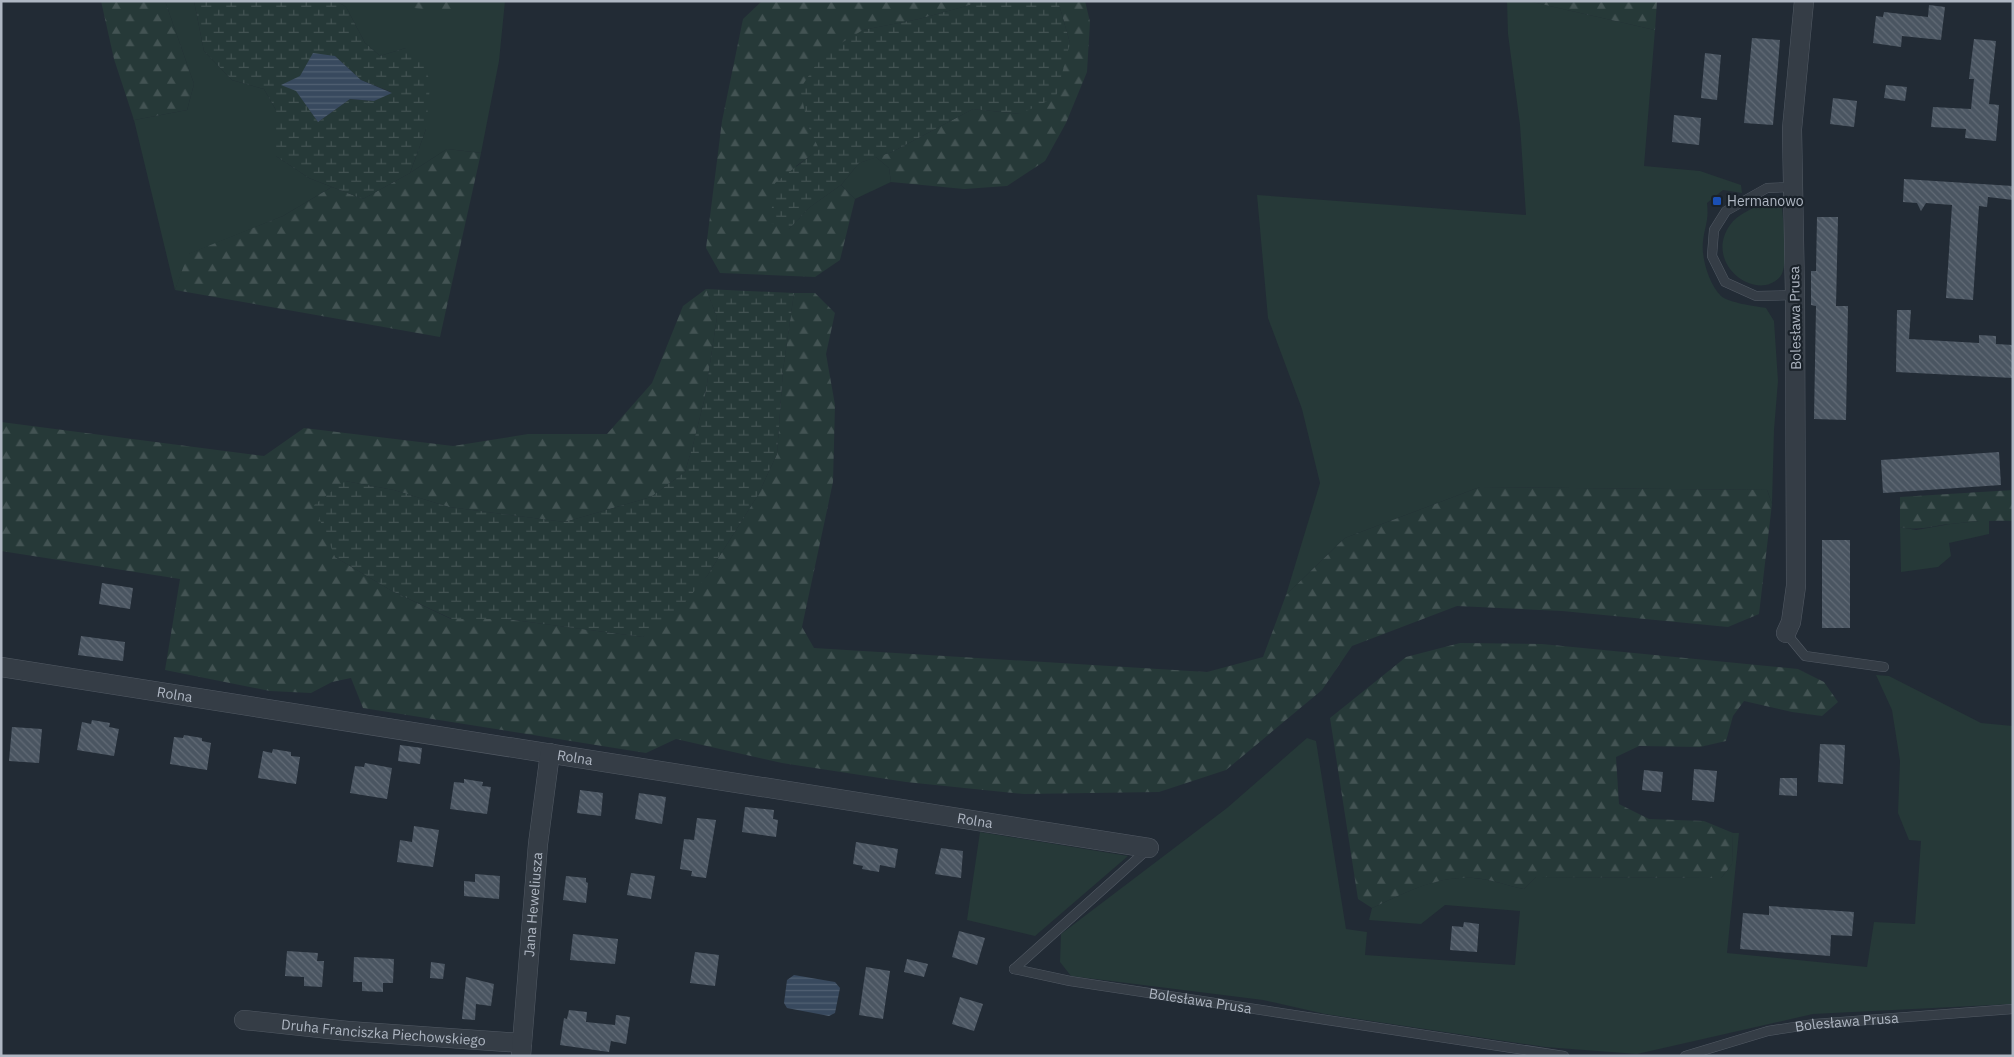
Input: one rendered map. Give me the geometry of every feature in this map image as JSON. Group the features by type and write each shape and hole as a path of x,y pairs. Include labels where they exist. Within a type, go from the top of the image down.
{"street":[{"name":"Bolesława Prusa","path":"1786,633 1791,622 1796,586 1795,295 1792,129 1804,1"},
{"name":"Rolna","path":"1,667 1149,848"},
{"name":"Jana Heweliusza","path":"522,1050 538,844 550,753"},
{"name":"Druha Franciszka Piechowskiego","path":"244,1020 522,1050"}],"lane":[{"path":"1792,187 1767,188 1726,211 1714,230 1712,256 1725,282 1748,293 1756,296 1795,295"},
{"path":"1786,633 1805,656 1884,667"},
{"name":"Bolesława Prusa","path":"1149,848 1014,969 1070,981 1564,1056"},
{"name":"Bolesława Prusa","path":"1685,1056 1768,1031 1814,1024 2013,1008"}],"green space":[{"path":"101,1 165,1 194,84 187,110 134,120 114,59"},
{"path":"165,1 194,1 204,51 232,80 264,89 276,110 276,156 309,178 332,187 283,216 189,254 175,290 134,120 187,110 194,84"},
{"path":"194,1 336,1 346,7 365,43 380,56 406,48 424,55 430,86 426,129 410,173 363,199 309,178 276,156 276,110 264,89 232,80 204,51","holes":["335,56 361,80 391,92 374,101 350,99 318,122 296,90"]},
{"path":"336,1 505,1 499,61 481,153 447,149 410,173 426,129 406,48 380,56 365,43 346,7"},
{"path":"412,1 459,1 449,12 414,8"},
{"path":"762,1 976,1 970,5 919,19 863,30 808,126 820,149 796,166 789,229 810,207 841,185 855,199 840,260 815,277 720,273 706,248 722,121 743,19"},
{"path":"976,1 1058,1 1070,43 1056,97 1020,114 973,109 892,152 859,163 841,185 810,207 789,229 770,223 775,183 819,149 808,126 800,89 823,54 863,30 919,19 970,5"},
{"path":"1058,1 1085,1 1090,22 1087,72 1066,123 1045,161 1007,186 964,189 891,182 889,168 876,157 892,152 973,109 1020,114 1070,43"},
{"path":"1507,1 1528,1 1655,30 1644,166 1700,171 1741,185 1742,193 1723,190 1707,203 1708,214 1703,241 1703,255 1713,285 1721,296 1736,302 1766,308 1774,321 1778,381 1774,430 1772,504 1767,490 1480,487 1345,538 1286,595 1320,483 1302,409 1268,318 1257,195 1526,215 1520,125 1508,34"},
{"path":"1528,1 1657,1 1655,30"},
{"path":"447,149 481,153 440,337 175,290 188,254 283,216 332,187 363,199 410,173"},
{"path":"876,157 889,168 891,182 855,199 841,185 859,163"},
{"path":"1765,202 1774,202 1782,207 1785,255 1782,273 1779,278 1769,284 1757,285 1746,282 1735,275 1727,265 1723,253 1723,239 1736,218"},
{"path":"706,289 717,317 705,397 693,445 685,472 651,497 565,522 449,507 394,490 345,481 335,557 392,591 451,619 506,619 643,637 707,576 758,495 777,454 783,370 794,293 815,293 835,313 826,354 835,405 833,482 802,627 814,648 1207,672 1263,657 1286,595 1345,538 1480,487 1767,490 1772,504 1759,614 1728,627 1562,611 1457,606 1352,646 1322,690 1226,770 1159,792 1024,794 906,782 782,763 676,739 646,753 363,708 351,678 332,682 311,693 270,691 165,670 180,579 1,551 1,422 264,456 304,428 453,446 528,434 607,434 652,383 683,306"},
{"path":"706,289 794,293 783,370 777,454 758,495 707,576 677,612 643,637 506,619 452,619 392,591 335,557 314,505 345,481 394,490 449,507 565,522 651,497 685,472 693,445 705,397 717,317"},
{"path":"2013,490 2013,521 1974,521 1920,528 1900,527 1900,497"},
{"path":"1989,520 1989,534 1949,543 1951,556 1938,567 1901,572 1900,527 1916,530"},
{"path":"1460,643 1542,644 1798,669 1824,682 1838,702 1822,716 1792,712 1744,701 1733,716 1726,741 1700,747 1639,746 1616,757 1619,804 1649,819 1704,821 1733,833 1732,864 1721,878 1536,877 1524,889 1475,878 1448,879 1422,886 1372,908 1358,899 1330,718 1406,657"},
{"path":"1876,675 1889,676 1981,723 2013,726 2013,1004 1813,1014 1637,1054 1545,1047 1325,1014 1263,1000 1071,976 1060,962 1061,934 1227,808 1307,738 1316,741 1346,929 1367,932 1365,955 1515,965 1520,911 1445,905 1421,924 1369,920 1372,908 1421,886 1447,879 1474,878 1524,889 1536,877 1721,878 1732,864 1733,833 1739,833 1727,953 1867,967 1874,922 1915,924 1921,841 1909,840 1898,813 1900,761 1892,710"},
{"path":"980,832 1128,856 1035,936 967,920"}],"water":[{"path":"313,53 335,56 361,80 392,93 374,101 350,99 318,122 296,91 281,85 300,76"},
{"path":"794,975 835,982 840,988 835,1013 829,1016 787,1008 784,1003 787,980"}],"building":[{"path":"1929,5 1945,7 1941,40 1902,36 1901,47 1873,43 1876,16 1883,17 1884,12 1928,17"},
{"path":"1752,38 1780,40 1773,125 1744,123"},
{"path":"1974,39 1996,41 1989,104 1999,105 1996,141 1965,138 1966,129 1931,127 1933,107 1971,109 1974,79 1969,79"},
{"path":"1705,53 1721,55 1717,100 1701,98"},
{"path":"1886,85 1907,87 1905,101 1884,98"},
{"path":"1833,98 1857,101 1854,127 1830,124"},
{"path":"1674,115 1701,118 1699,145 1672,142"},
{"path":"1904,179 2013,186 2013,200 1988,197 1987,207 1979,206 1973,300 1946,298 1952,205 1926,203 1921,211 1917,203 1903,202"},
{"path":"1817,217 1838,217 1836,306 1848,306 1846,420 1814,419 1816,306 1811,305 1811,271 1816,271"},
{"path":"1897,310 1911,310 1909,339 1979,343 1979,335 1996,336 1996,344 2013,345 2013,378 1896,372"},
{"path":"1999,452 2001,485 1883,493 1881,460"},
{"path":"1822,540 1850,540 1850,628 1822,628"},
{"path":"102,583 133,588 130,609 99,604"},
{"path":"81,636 125,642 123,661 78,655"},
{"path":"92,720 110,723 109,727 119,729 114,756 77,750 82,722 91,724"},
{"path":"12,727 42,729 39,763 9,761"},
{"path":"184,735 202,738 202,741 211,743 207,770 170,764 174,737 183,738"},
{"path":"1820,744 1845,745 1843,784 1818,782"},
{"path":"400,745 422,748 420,764 398,761"},
{"path":"273,749 291,752 291,756 300,757 296,784 258,778 263,751 272,753"},
{"path":"365,763 392,768 387,799 350,793 355,766 364,767"},
{"path":"1694,769 1717,771 1714,802 1692,800"},
{"path":"1644,770 1663,772 1661,792 1642,790"},
{"path":"1780,778 1797,778 1797,796 1779,795"},
{"path":"464,779 483,782 482,786 491,787 487,814 450,809 454,782 464,783"},
{"path":"580,790 603,793 601,816 577,813"},
{"path":"639,793 666,797 662,824 635,819"},
{"path":"745,807 774,810 773,819 778,820 776,837 742,832"},
{"path":"697,818 716,820 706,878 691,876 692,871 680,869 684,839 694,840"},
{"path":"414,826 439,830 433,867 397,862 400,840 412,842"},
{"path":"856,842 898,849 895,868 880,865 879,872 862,869 863,866 853,864"},
{"path":"941,848 963,851 961,878 935,874"},
{"path":"631,873 655,876 651,899 627,895"},
{"path":"475,874 500,876 499,899 464,896 464,881 475,882"},
{"path":"566,876 586,878 588,883 586,903 563,900"},
{"path":"1769,906 1854,912 1852,936 1831,935 1830,956 1740,949 1743,913 1769,915"},
{"path":"1464,922 1479,924 1477,952 1450,950 1452,926 1463,927"},
{"path":"959,931 985,938 977,965 952,957"},
{"path":"573,934 618,939 615,964 570,960"},
{"path":"287,951 318,953 317,961 324,961 322,987 304,986 304,977 285,976"},
{"path":"695,952 719,955 715,986 690,983"},
{"path":"354,957 394,959 393,983 383,983 383,992 362,991 362,982 353,982"},
{"path":"907,959 928,964 924,977 904,972"},
{"path":"431,962 445,964 443,979 430,978"},
{"path":"866,967 890,971 883,1019 859,1015"},
{"path":"466,977 494,984 491,1006 476,1004 475,1020 462,1019"},
{"path":"960,997 983,1004 974,1031 952,1024"},
{"path":"569,1010 587,1012 586,1022 615,1025 616,1015 630,1017 626,1044 611,1041 609,1052 560,1045 564,1018 567,1019"}],"place":[{"name":"Hermanowo","path":"1717,201"}]}
